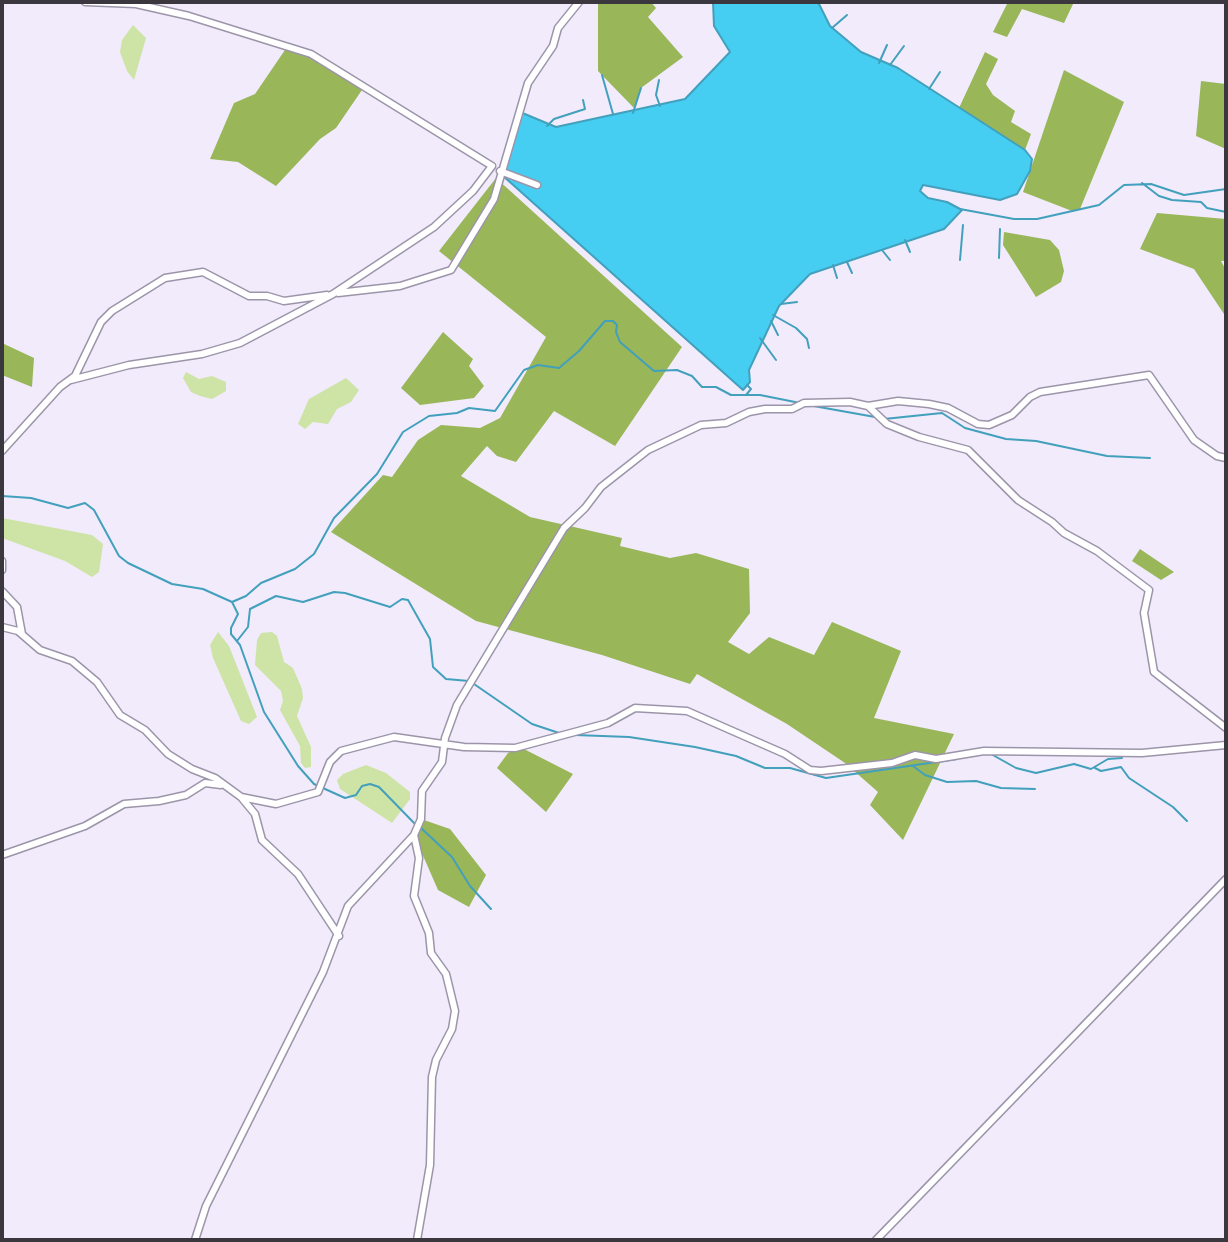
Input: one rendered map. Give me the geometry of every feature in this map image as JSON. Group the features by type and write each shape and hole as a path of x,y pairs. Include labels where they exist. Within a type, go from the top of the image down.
{"street":[{"path":"85,2 136,4 189,16 311,54 501,172 537,185"},
{"path":"71,380 89,352 101,321 112,311 171,276 203,272 250,296 267,296 284,301 400,286 449,273 494,199 528,83 553,46 558,28 579,2"},
{"path":"2,451 60,387 71,380 129,365 202,354 240,343 333,294 434,227 473,191 492,166"},
{"path":"195,1240 206,1206 339,936 348,905 414,835 421,820 422,791 442,762 444,744 457,705 564,528 585,508 601,487 648,450 701,425 726,423 749,412 765,409 792,409 804,403 850,402 868,406 898,401 929,404 948,408 978,424 989,425 1012,415 1030,397 1040,392 1149,375 1194,440 1217,456 1226,458"},
{"path":"868,406 887,424 919,437 968,450 1018,500 1064,533 1097,551 1149,590 1144,613 1154,673 1226,728"},
{"path":"2,561 2,570"},
{"path":"2,591 16,607 22,634"},
{"path":"2,627 22,634 35,647 72,661 97,682 111,707 145,730 168,754 241,797 255,814 262,841 298,874 339,936"},
{"path":"241,797 276,804 318,792 333,757 341,751 394,737 444,744 515,748 608,723 635,708 687,712 785,754 810,770 821,771 892,763 915,755 936,759 984,751 1142,752 1226,745"},
{"path":"2,855 85,826 124,804 186,795 205,782 226,787"},
{"path":"414,835 419,858 414,896 429,933 431,953 446,974 455,1011 452,1030 436,1060 432,1077 430,1165 417,1240"},
{"path":"876,1240 1226,879"}],"green space":[{"path":"598,2 651,2 656,8 648,17 683,57 641,88 634,108 598,71"},
{"path":"1008,2 1074,2 1064,23 1022,9 1007,37 993,32"},
{"path":"133,25 146,38 134,80 127,71 120,52 122,40"},
{"path":"287,47 311,54 364,87 336,128 320,139 276,186 238,162 210,159 234,103 255,94"},
{"path":"985,52 998,59 986,84 993,95 1015,111 1011,122 1031,134 1025,150 959,108"},
{"path":"1064,70 1124,102 1080,209 1072,211 1023,192"},
{"path":"1201,81 1226,84 1226,149 1196,136"},
{"path":"496,178 682,347 615,446 554,411 516,462 497,456 487,446 461,476 530,517 622,538 620,546 670,558 696,553 749,569 750,613 728,642 749,654 769,637 814,655 832,622 901,651 874,718 954,734 903,840 870,805 878,792 845,763 787,724 697,674 690,684 602,655 476,621 331,532 383,475 392,477 418,440 441,425 480,428 500,418 546,337 439,251"},
{"path":"1157,213 1226,219 1226,261 1221,261 1226,270 1226,317 1194,269 1140,249"},
{"path":"1004,232 1050,240 1059,250 1064,271 1061,282 1036,297 1003,245"},
{"path":"443,332 473,359 469,366 484,386 474,398 420,405 401,388"},
{"path":"2,343 34,358 32,387 2,375"},
{"path":"186,372 199,379 212,376 226,382 226,391 212,399 191,392 183,378"},
{"path":"346,378 359,390 351,402 337,409 328,424 313,422 305,429 298,424 309,399"},
{"path":"2,518 92,535 103,544 99,572 92,577 65,561 2,538"},
{"path":"1140,549 1174,572 1161,580 1132,561"},
{"path":"218,632 229,646 257,717 249,724 241,721 213,658 210,645"},
{"path":"272,632 277,636 284,662 293,668 302,689 303,698 297,716 311,747 311,767 305,768 301,763 300,746 280,710 283,701 281,691 255,665 257,640 261,633"},
{"path":"520,747 573,774 546,812 497,768 508,753"},
{"path":"366,765 386,773 410,792 410,799 392,823 340,789 337,780 343,774"},
{"path":"421,819 450,829 486,875 469,907 438,890 414,835"}],"water":[{"path":"713,2 818,2 830,26 861,52 898,68 1025,150 1032,159 1030,171 1017,194 1000,200 923,185 920,191 928,198 947,202 962,210 944,229 810,274 779,306 749,370 750,382 743,390 502,175 520,112 556,127 685,99 730,52 714,26"}],"waterway":[{"path":"832,28 847,15"},
{"path":"879,63 887,45"},
{"path":"890,65 904,46"},
{"path":"929,89 940,72"},
{"path":"602,75 613,114"},
{"path":"659,80 656,95 660,106"},
{"path":"633,113 641,88"},
{"path":"547,126 554,119 585,109 583,100"},
{"path":"1142,183 1159,196 1172,200 1201,202 1207,208 1226,212"},
{"path":"960,209 1014,219 1037,219 1099,205 1124,185 1151,184 1184,195 1226,189"},
{"path":"960,260 963,225"},
{"path":"999,258 1000,229"},
{"path":"905,240 910,252"},
{"path":"882,250 890,260"},
{"path":"847,262 852,273"},
{"path":"833,265 837,278"},
{"path":"781,304 797,302"},
{"path":"773,315 796,328 807,339 809,348"},
{"path":"232,602 246,596 261,583 295,569 314,554 334,518 377,474 403,432 429,416 457,413 469,408 495,411 524,370 538,365 559,368 579,351 605,321 613,321 617,325 616,332 620,342 654,371 677,370 692,376 702,387 716,387 731,395 760,395 800,403"},
{"path":"771,321 778,335"},
{"path":"760,338 776,360"},
{"path":"746,395 751,389 747,385"},
{"path":"808,405 875,417"},
{"path":"884,419 942,413 965,428 1006,439 1036,441 1107,456 1150,458"},
{"path":"2,496 31,498 68,508 85,503 94,510 119,556 128,563 172,584 203,589 232,602 238,614 231,634 240,645 264,712 298,766 314,784 345,798 356,795 362,786 370,784 379,787 416,825"},
{"path":"237,641 248,627 250,609 276,596 303,602 334,592 345,593 390,607 402,599 408,600 430,639 433,667 446,679 469,681"},
{"path":"474,684 532,724 559,733"},
{"path":"575,735 629,737 695,747 736,756 765,768 790,768 826,778 957,759"},
{"path":"983,754 991,754 1016,768 1036,773 1074,764 1091,769 1108,759 1122,758"},
{"path":"913,766 925,775 947,782 976,781 1001,788 1035,789"},
{"path":"1095,768 1101,771 1121,767 1129,778 1173,807 1187,821"},
{"path":"421,828 452,857 470,886 491,909"}]}
